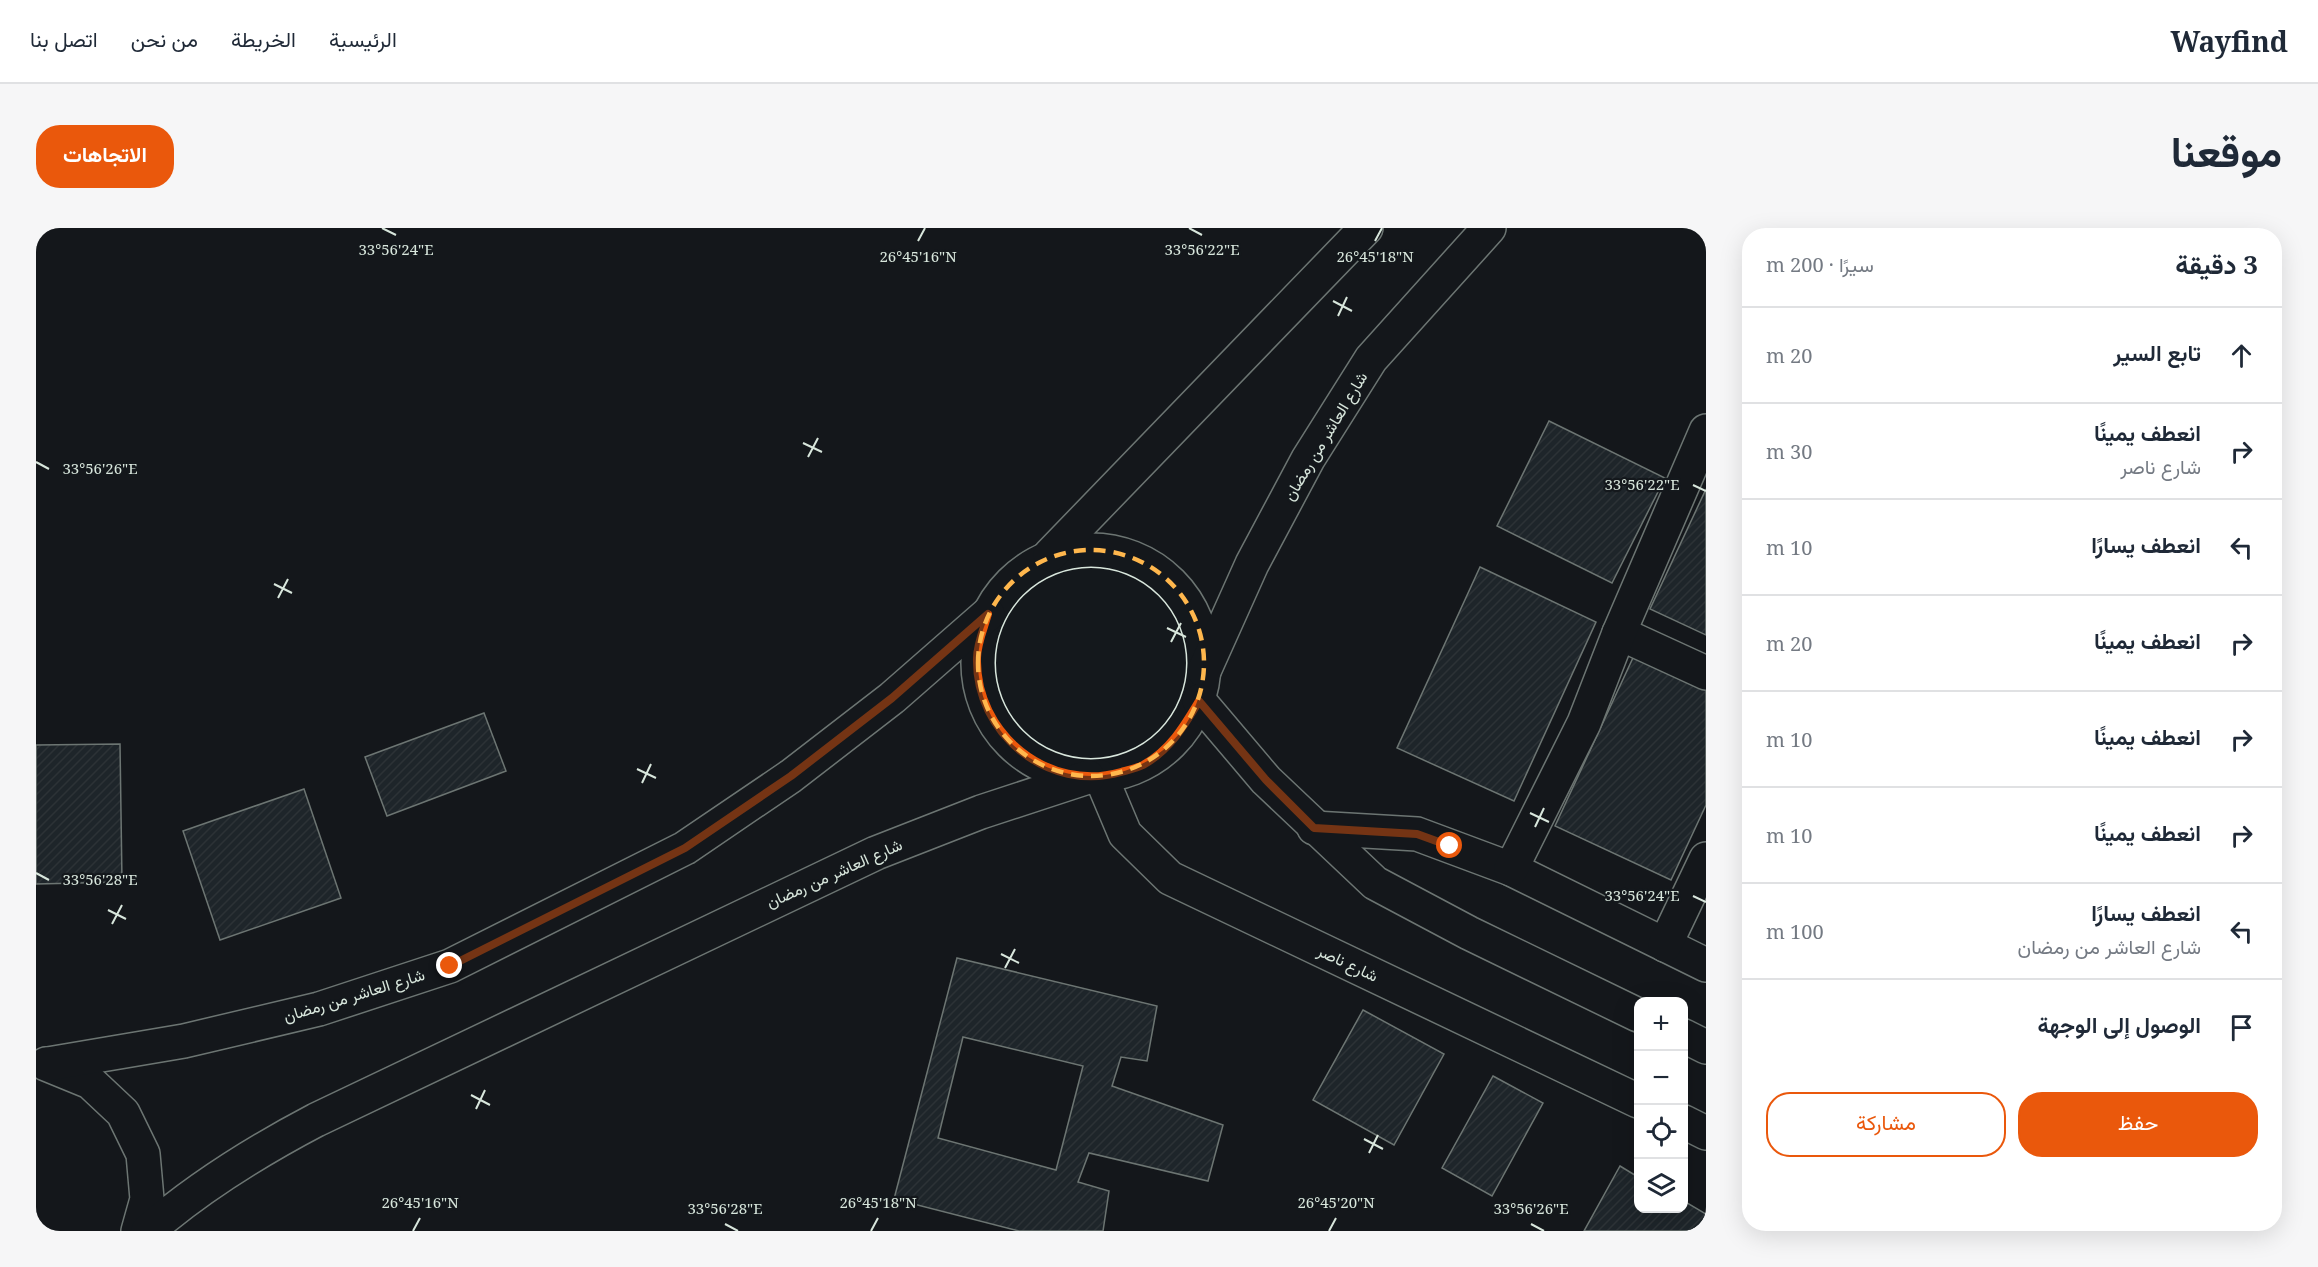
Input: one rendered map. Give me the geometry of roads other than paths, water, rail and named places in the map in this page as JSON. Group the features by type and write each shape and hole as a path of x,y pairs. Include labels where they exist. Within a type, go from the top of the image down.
{"main road":[{"path":"1094,777 1044,768 1007,741 984,703 980,681 977,658 988,614 1013,579 1050,555 1366,228"},
{"name":"شارع العاشر من رمضان","path":"148,1231 190,1195 242,1160 326,1115 876,853 981,812 1094,777 1142,765 1177,738 1201,687 1252,564 1297,480 1371,359 1489,228"},
{"path":"1511,869 1584,723 1619,633 1706,431"},
{"path":"1050,555 1092,548 1135,557 1171,580 1196,616 1205,658 1201,687 1266,780 1314,828 1375,883 1469,933 1634,1013"},
{"name":"شارع العاشر من رمضان","path":"42,1064 184,1041 319,1008 450,966 685,848 800,769 892,698 988,614"},
{"path":"1619,633 1706,673"},
{"name":"شارع ناصر","path":"1094,777 1125,834 1170,878 1634,1099"},
{"path":"1314,828 1417,834 1511,869 1706,965"},
{"path":"1665,945 1706,859"},
{"path":"1688,1038 1706,1047"},
{"path":"42,1064 90,1082 123,1113 142,1154 147,1199 138,1231"},
{"path":"1688,1124 1706,1133"}]}
